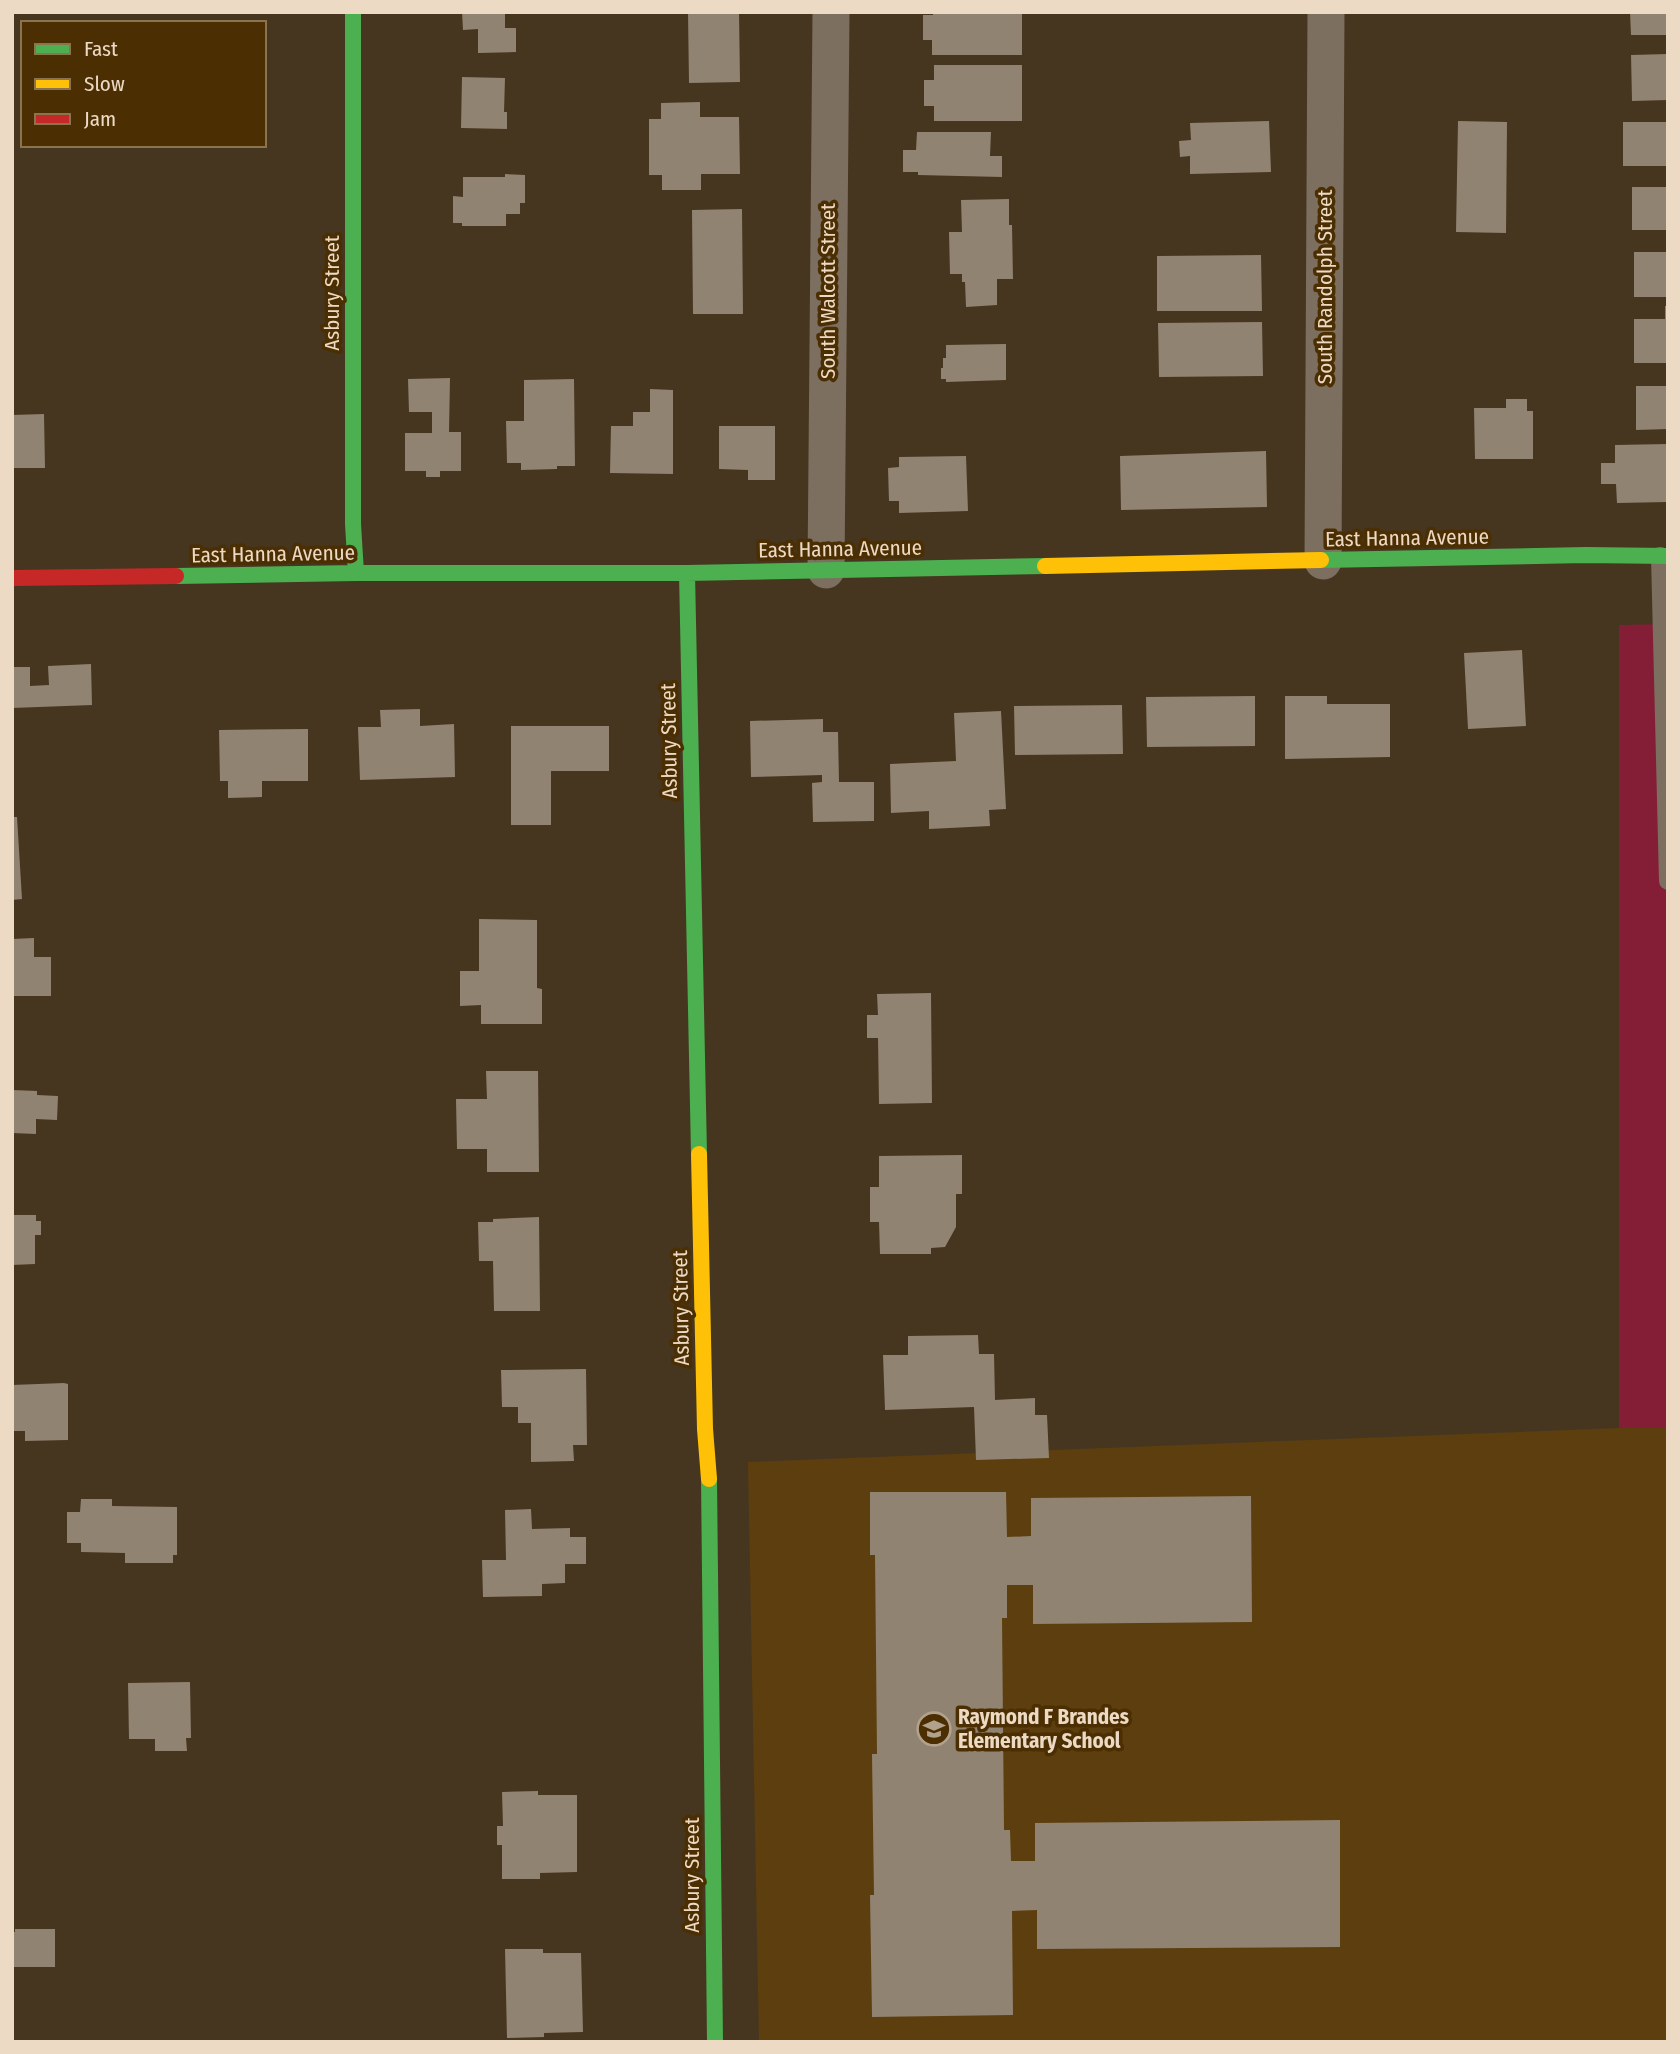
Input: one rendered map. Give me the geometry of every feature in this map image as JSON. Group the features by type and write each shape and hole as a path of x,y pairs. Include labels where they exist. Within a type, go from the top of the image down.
{"street":[{"name":"Asbury Street","path":"353,12 353,524 356,573"},
{"name":"South Walcott Street","path":"826,570 831,12"},
{"name":"South Randolph Street","path":"1323,561 1326,12"},
{"name":"East Hanna Avenue","path":"12,578 356,573 687,573 1586,555 1664,556"},
{"name":"Asbury Street","path":"687,573 705,1429 710,1495 715,2042"}],"lane":[{"path":"1664,556 1668,881"}],"shaded area":[{"path":"1668,624 1668,1428 1619,1428 1619,625"},
{"path":"1668,1428 1668,2042 759,2042 748,1462"}],"building":[{"path":"462,12 505,12 505,28 516,28 516,52 478,53 478,29 463,30"},
{"path":"688,12 739,12 740,82 689,83"},
{"path":"933,12 1022,12 1022,55 932,55 932,40 923,40 923,15 933,15"},
{"path":"1630,12 1668,12 1668,35 1631,35"},
{"path":"1668,54 1668,100 1632,101 1631,55"},
{"path":"934,65 1022,65 1022,121 934,121 934,106 924,106 924,80 934,80"},
{"path":"462,77 505,78 504,112 507,112 507,129 461,128"},
{"path":"700,102 700,117 739,117 740,174 701,174 701,190 662,190 662,175 649,175 649,119 661,119 661,103"},
{"path":"1269,121 1271,172 1190,174 1190,156 1180,157 1179,141 1191,140 1190,123"},
{"path":"1458,121 1507,122 1506,233 1456,232"},
{"path":"1623,122 1668,122 1668,166 1623,166"},
{"path":"917,132 991,132 990,156 1002,156 1002,177 918,175 918,172 903,172 903,150 916,150"},
{"path":"505,174 525,175 525,203 520,203 520,214 506,214 506,226 462,226 462,223 453,223 453,196 463,197 463,177 505,177"},
{"path":"1632,187 1668,187 1668,230 1632,230"},
{"path":"1009,199 1013,279 997,279 997,305 966,307 962,274 950,274 949,232 962,232 961,200"},
{"path":"742,209 743,314 693,314 692,210"},
{"path":"1634,252 1668,252 1668,297 1634,297"},
{"path":"1261,255 1262,311 1157,311 1157,256"},
{"path":"1665,306 1668,306 1668,363 1634,363 1634,319 1665,319"},
{"path":"1262,322 1263,376 1159,377 1158,323"},
{"path":"1006,344 1006,380 946,382 946,379 941,379 946,345"},
{"path":"450,378 449,432 461,432 461,471 440,471 440,477 426,477 426,471 405,471 405,433 432,433 432,412 409,412 408,379"},
{"path":"574,379 575,466 521,470 521,463 507,463 506,421 524,421 524,380"},
{"path":"1636,386 1668,386 1668,429 1636,430"},
{"path":"650,389 673,390 673,474 610,473 611,426 633,426 633,412 650,412"},
{"path":"1506,399 1527,399 1527,411 1533,411 1533,459 1475,459 1474,408 1506,408"},
{"path":"44,414 45,468 12,468 12,415"},
{"path":"719,426 775,426 775,480 748,480 748,470 719,469"},
{"path":"1668,444 1668,502 1617,503 1616,484 1601,484 1601,463 1615,463 1615,445"},
{"path":"1266,451 1267,507 1121,510 1120,456"},
{"path":"966,456 968,511 899,513 899,501 889,501 888,468 899,467 899,457"},
{"path":"1522,650 1526,726 1468,729 1464,653"},
{"path":"91,664 92,705 12,708 12,667 30,667 30,686 49,685 48,666"},
{"path":"1255,696 1255,746 1147,747 1146,697"},
{"path":"1285,696 1327,696 1327,704 1390,704 1390,757 1285,759"},
{"path":"1122,705 1123,754 1015,755 1014,706"},
{"path":"420,709 420,726 454,724 455,777 360,780 358,727 381,727 380,710"},
{"path":"1001,711 1006,809 989,810 990,826 929,829 929,811 891,813 890,764 956,761 954,713"},
{"path":"823,719 823,732 838,732 839,782 874,782 874,821 813,822 812,783 822,782 822,775 751,777 750,721"},
{"path":"511,726 609,726 609,771 551,771 551,825 511,825"},
{"path":"308,729 308,781 262,781 262,797 228,798 228,781 220,781 219,730"},
{"path":"12,817 17,817 22,899 12,900"},
{"path":"479,919 537,920 537,988 542,989 542,1024 481,1024 481,1005 460,1006 460,971 479,971"},
{"path":"34,938 34,957 51,957 51,996 12,996 12,939"},
{"path":"931,993 932,1103 879,1104 878,1038 867,1038 867,1015 878,1015 877,994"},
{"path":"486,1071 538,1071 539,1172 487,1172 487,1149 457,1149 456,1099 487,1099"},
{"path":"12,1090 37,1091 37,1095 58,1096 57,1120 36,1119 36,1134 12,1133"},
{"path":"962,1155 962,1194 956,1194 956,1227 945,1247 931,1248 931,1254 880,1254 879,1222 870,1222 870,1187 879,1187 879,1156"},
{"path":"12,1215 36,1215 36,1221 41,1221 41,1235 35,1235 35,1264 12,1265"},
{"path":"539,1217 540,1311 494,1311 493,1261 479,1261 478,1222"},
{"path":"978,1335 979,1354 994,1354 995,1400 1035,1398 1035,1415 1047,1415 1049,1458 976,1460 974,1407 885,1410 883,1355 908,1355 908,1336"},
{"path":"586,1369 587,1445 573,1445 574,1461 531,1462 531,1423 518,1423 518,1407 502,1407 501,1370"},
{"path":"68,1384 68,1440 25,1441 25,1431 12,1431 12,1385"},
{"path":"870,1492 1006,1492 1007,1537 1031,1536 1031,1498 1251,1496 1252,1622 1033,1624 1033,1585 1007,1585 1007,1618 1002,1618 1004,1830 1010,1830 1011,1861 1035,1861 1035,1823 1340,1820 1340,1947 1037,1949 1037,1910 1012,1911 1013,2015 872,2017 872,1754 877,1754 875,1555 870,1555"},
{"path":"81,1499 112,1499 112,1506 177,1507 177,1555 173,1555 173,1563 125,1563 125,1553 81,1552 81,1543 67,1543 67,1512 80,1512"},
{"path":"531,1509 532,1529 570,1528 570,1537 586,1537 586,1564 565,1564 565,1583 542,1584 542,1596 483,1597 482,1560 506,1560 505,1510"},
{"path":"190,1682 191,1738 186,1738 187,1751 155,1751 155,1739 129,1739 128,1683"},
{"path":"538,1791 538,1795 577,1795 577,1872 540,1873 540,1879 502,1879 502,1845 497,1845 497,1826 503,1826 502,1792"},
{"path":"15,1929 55,1929 55,1967 12,1967 12,1932 15,1932"},
{"path":"505,1949 581,1953 583,2032 507,2038"}],"traffic: fast":[{"path":"353,12 353,524 356,573"},
{"path":"1321,560 1668,556"},
{"path":"176,576 687,573 1045,566"},
{"path":"687,573 699,1154"},
{"path":"709,1479 715,2042"}],"traffic: slow":[{"path":"1045,566 1321,560"},
{"path":"699,1154 705,1429 709,1479"}],"traffic: jam":[{"path":"12,578 176,576"}],"place":[{"name":"Raymond F Brandes Elementary School","path":"934,1729"}]}
